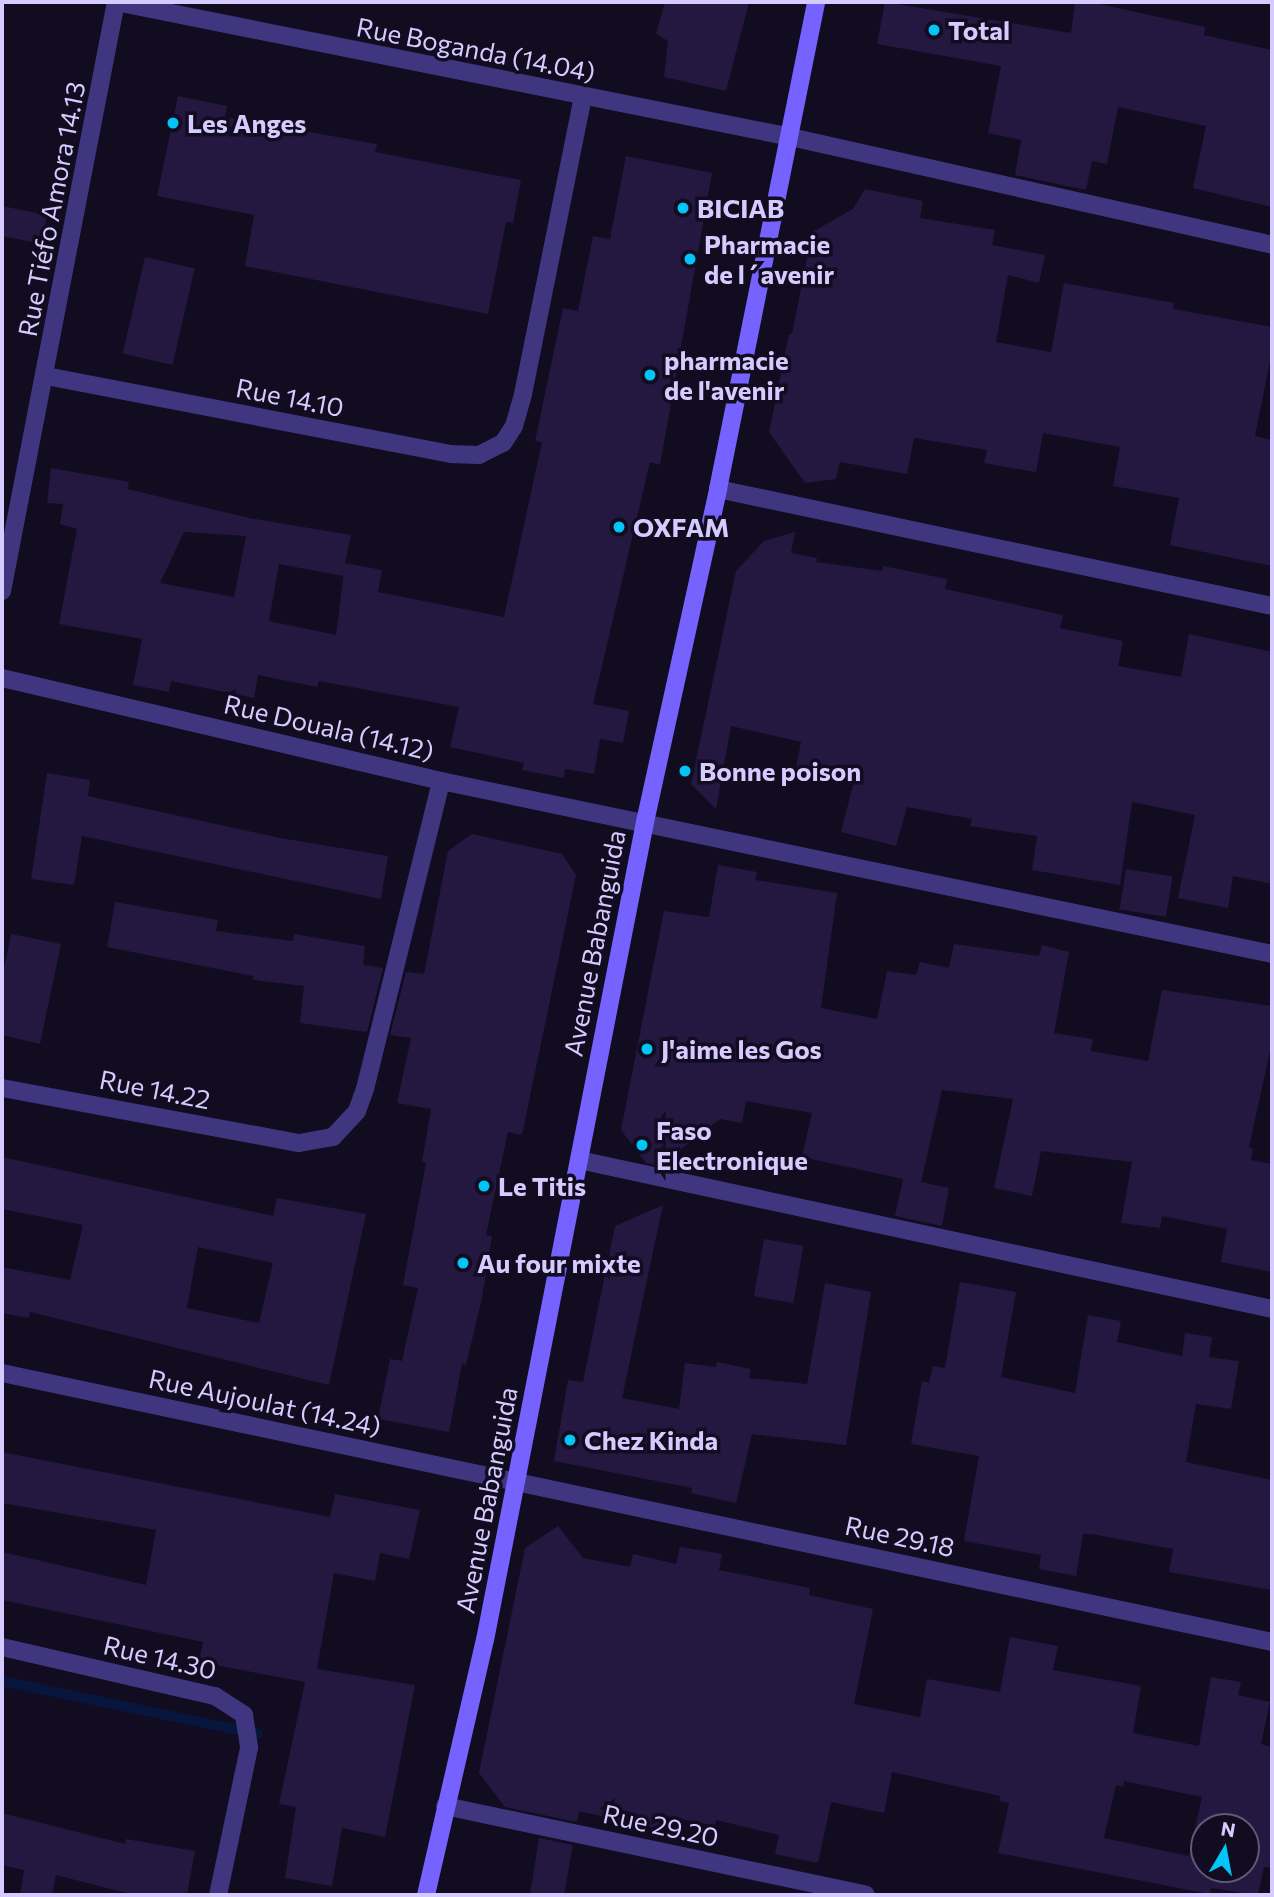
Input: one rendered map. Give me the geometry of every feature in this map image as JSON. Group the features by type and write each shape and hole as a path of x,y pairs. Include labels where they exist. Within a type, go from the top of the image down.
{"street":[{"name":"Rue Boganda (14.04)","path":"116,2 786,136 1272,245"},
{"name":"Rue Tiéfo Amora 14.13","path":"2,591 46,376 116,2"},
{"name":"Avenue Babanguida","path":"426,1895 516,1483 645,822 718,489 786,136 816,2"},
{"name":"Rue 14.10","path":"46,376 450,454 479,455 503,443 514,426 583,97"},
{"path":"718,489 1272,606"},
{"name":"Rue Douala (14.12)","path":"2,678 441,780 1272,954"},
{"name":"Rue 14.22","path":"2,1088 299,1143 333,1137 357,1111 441,780"},
{"path":"579,1160 1272,1309"},
{"name":"Rue Aujoulat (14.24)","path":"2,1373 516,1483"},
{"name":"Rue 29.18","path":"516,1483 1272,1642"},
{"name":"Rue 14.30","path":"2,1647 215,1696 244,1715 249,1748 218,1895"},
{"name":"Rue 29.20","path":"445,1806 866,1895"}],"building":[{"path":"665,2 749,2 726,91 664,77 668,41 656,34"},
{"path":"885,2 1071,33 1075,2 1090,2 1205,27 1204,35 1272,50 1272,207 1193,188 1206,126 1118,107 1107,164 1092,161 1086,190 1015,175 1021,140 988,133 1001,66 877,44"},
{"path":"178,96 227,106 225,117 377,144 375,152 521,180 513,223 506,222 488,314 245,266 254,215 157,196"},
{"path":"626,156 712,173 660,465 650,462 593,704 629,711 623,743 600,739 594,774 565,769 564,778 522,770 524,763 450,747 459,707 319,681 317,687 258,675 254,698 171,681 169,692 133,685 142,639 59,624 77,529 60,524 63,504 47,503 51,468 129,482 127,489 249,518 351,535 345,563 382,570 378,592 504,617 542,442 535,441 563,308 578,311 593,236 610,239","holes":["184,532 246,536 234,597 160,583","279,564 343,576 344,572 336,635 269,621"]},
{"path":"865,189 923,201 920,218 995,230 992,245 1045,255 1039,283 1008,275 996,342 1051,352 1064,283 1174,303 1173,309 1272,327 1272,351 1255,436 1272,440 1272,566 1170,545 1179,498 1113,486 1120,447 1043,433 1036,472 984,463 987,450 914,438 907,474 840,462 836,479 805,483 769,432 789,334 792,334 812,232 853,209"},
{"path":"2,206 47,215 42,244 2,236"},
{"path":"145,257 195,268 172,365 123,353"},
{"path":"795,532 791,553 817,558 816,562 882,571 883,566 947,579 945,589 1063,615 1060,628 1123,641 1118,666 1181,677 1189,634 1272,652 1272,884 1233,876 1228,908 1178,898 1195,815 1132,802 1120,885 1032,870 1037,836 970,826 972,819 907,807 896,846 841,832 854,781 796,768 801,742 731,726 716,809 691,784 736,571 764,541"},
{"path":"47,773 90,780 88,796 280,838 388,856 381,899 82,836 74,885 31,879"},
{"path":"472,834 562,854 576,875 522,1135 508,1132 486,1235 492,1236 482,1298 466,1365 462,1364 449,1432 378,1419 390,1359 402,1361 418,1288 403,1285 426,1163 422,1162 431,1109 397,1103 411,1038 390,1035 406,972 424,974 448,851"},
{"path":"718,865 757,872 755,880 837,893 821,1008 877,1019 887,971 916,975 920,962 949,968 954,944 1039,956 1042,945 1069,952 1054,1033 1093,1039 1091,1051 1148,1061 1162,990 1272,1006 1272,1042 1249,1147 1253,1149 1251,1160 1272,1164 1272,1272 1221,1262 1227,1229 1162,1216 1160,1228 1121,1223 1132,1162 1041,1151 1032,1196 994,1188 1013,1099 942,1090 921,1182 949,1188 942,1226 895,1216 903,1179 802,1157 812,1113 746,1101 742,1123 720,1119 659,1166 646,1163 621,1130 664,911 709,917"},
{"path":"1126,869 1172,876 1166,917 1120,909"},
{"path":"115,902 218,920 216,931 293,941 294,934 365,946 363,965 383,968 367,1032 300,1023 304,986 253,980 253,976 107,947"},
{"path":"11,934 61,944 40,1044 2,1035 2,979"},
{"path":"2,1157 273,1216 277,1198 366,1214 329,1385 30,1312 29,1318 2,1313 2,1267 70,1280 83,1225 2,1209","holes":["198,1247 273,1263 259,1323 187,1308"]},
{"path":"663,1205 622,1398 679,1409 685,1363 716,1367 717,1362 751,1369 749,1378 807,1384 825,1283 871,1292 846,1445 752,1434 736,1503 691,1493 692,1488 554,1461 568,1380 583,1382 615,1226"},
{"path":"764,1239 803,1246 793,1303 754,1296"},
{"path":"960,1282 1016,1292 1001,1377 1075,1393 1088,1315 1121,1321 1117,1342 1182,1356 1185,1333 1212,1337 1209,1357 1239,1361 1231,1409 1196,1404 1186,1462 1272,1480 1272,1590 1169,1572 1173,1549 1092,1534 1083,1534 1076,1576 1039,1569 1041,1555 964,1541 979,1456 911,1444 922,1381 929,1383 933,1366 945,1368"},
{"path":"2,1452 330,1517 335,1494 420,1510 409,1559 380,1553 375,1581 334,1573 317,1669 415,1685 385,1837 342,1828 332,1886 285,1878 296,1807 279,1804 305,1682 199,1662 203,1642 2,1600 2,1552 146,1585 156,1530 2,1503"},
{"path":"558,1526 583,1558 630,1567 633,1554 676,1564 680,1547 722,1554 719,1570 810,1588 809,1595 873,1609 854,1704 920,1717 927,1679 1000,1692 1010,1637 1058,1646 1053,1670 1141,1686 1133,1733 1199,1746 1211,1677 1241,1682 1238,1695 1270,1702 1261,1744 1272,1747 1272,1868 1264,1867 1258,1895 1211,1888 1210,1894 998,1853 1009,1803 999,1801 1000,1796 892,1772 884,1813 831,1802 818,1863 775,1854 779,1835 716,1820 715,1826 661,1815 658,1829 579,1811 577,1822 505,1807 479,1773 525,1548","holes":["1124,1781 1202,1797 1198,1813 1260,1813 1260,1883 1190,1883 1190,1851 1189,1856 1104,1838 1116,1785 1123,1787"]},
{"path":"2,1813 125,1844 126,1839 195,1851 187,1895 134,1895 56,1875 52,1895 20,1895 24,1870 2,1865"},
{"path":"539,1838 573,1845 564,1895 530,1895"}],"waterway":[{"path":"2,1681 258,1734"}],"place":[{"name":"Total","path":"934,30"},
{"name":"Les Anges","path":"173,123"},
{"name":"BICIAB","path":"683,208"},
{"name":"Pharmacie de l´avenir","path":"690,259"},
{"name":"pharmacie de l'avenir","path":"650,375"},
{"name":"OXFAM","path":"619,527"},
{"name":"Bonne poison","path":"685,771"},
{"name":"J'aime les Gos","path":"647,1049"},
{"name":"Faso Electronique","path":"642,1145"},
{"name":"Le Titis","path":"484,1186"},
{"name":"Au four mixte","path":"463,1263"},
{"name":"Chez Kinda","path":"570,1440"}]}
